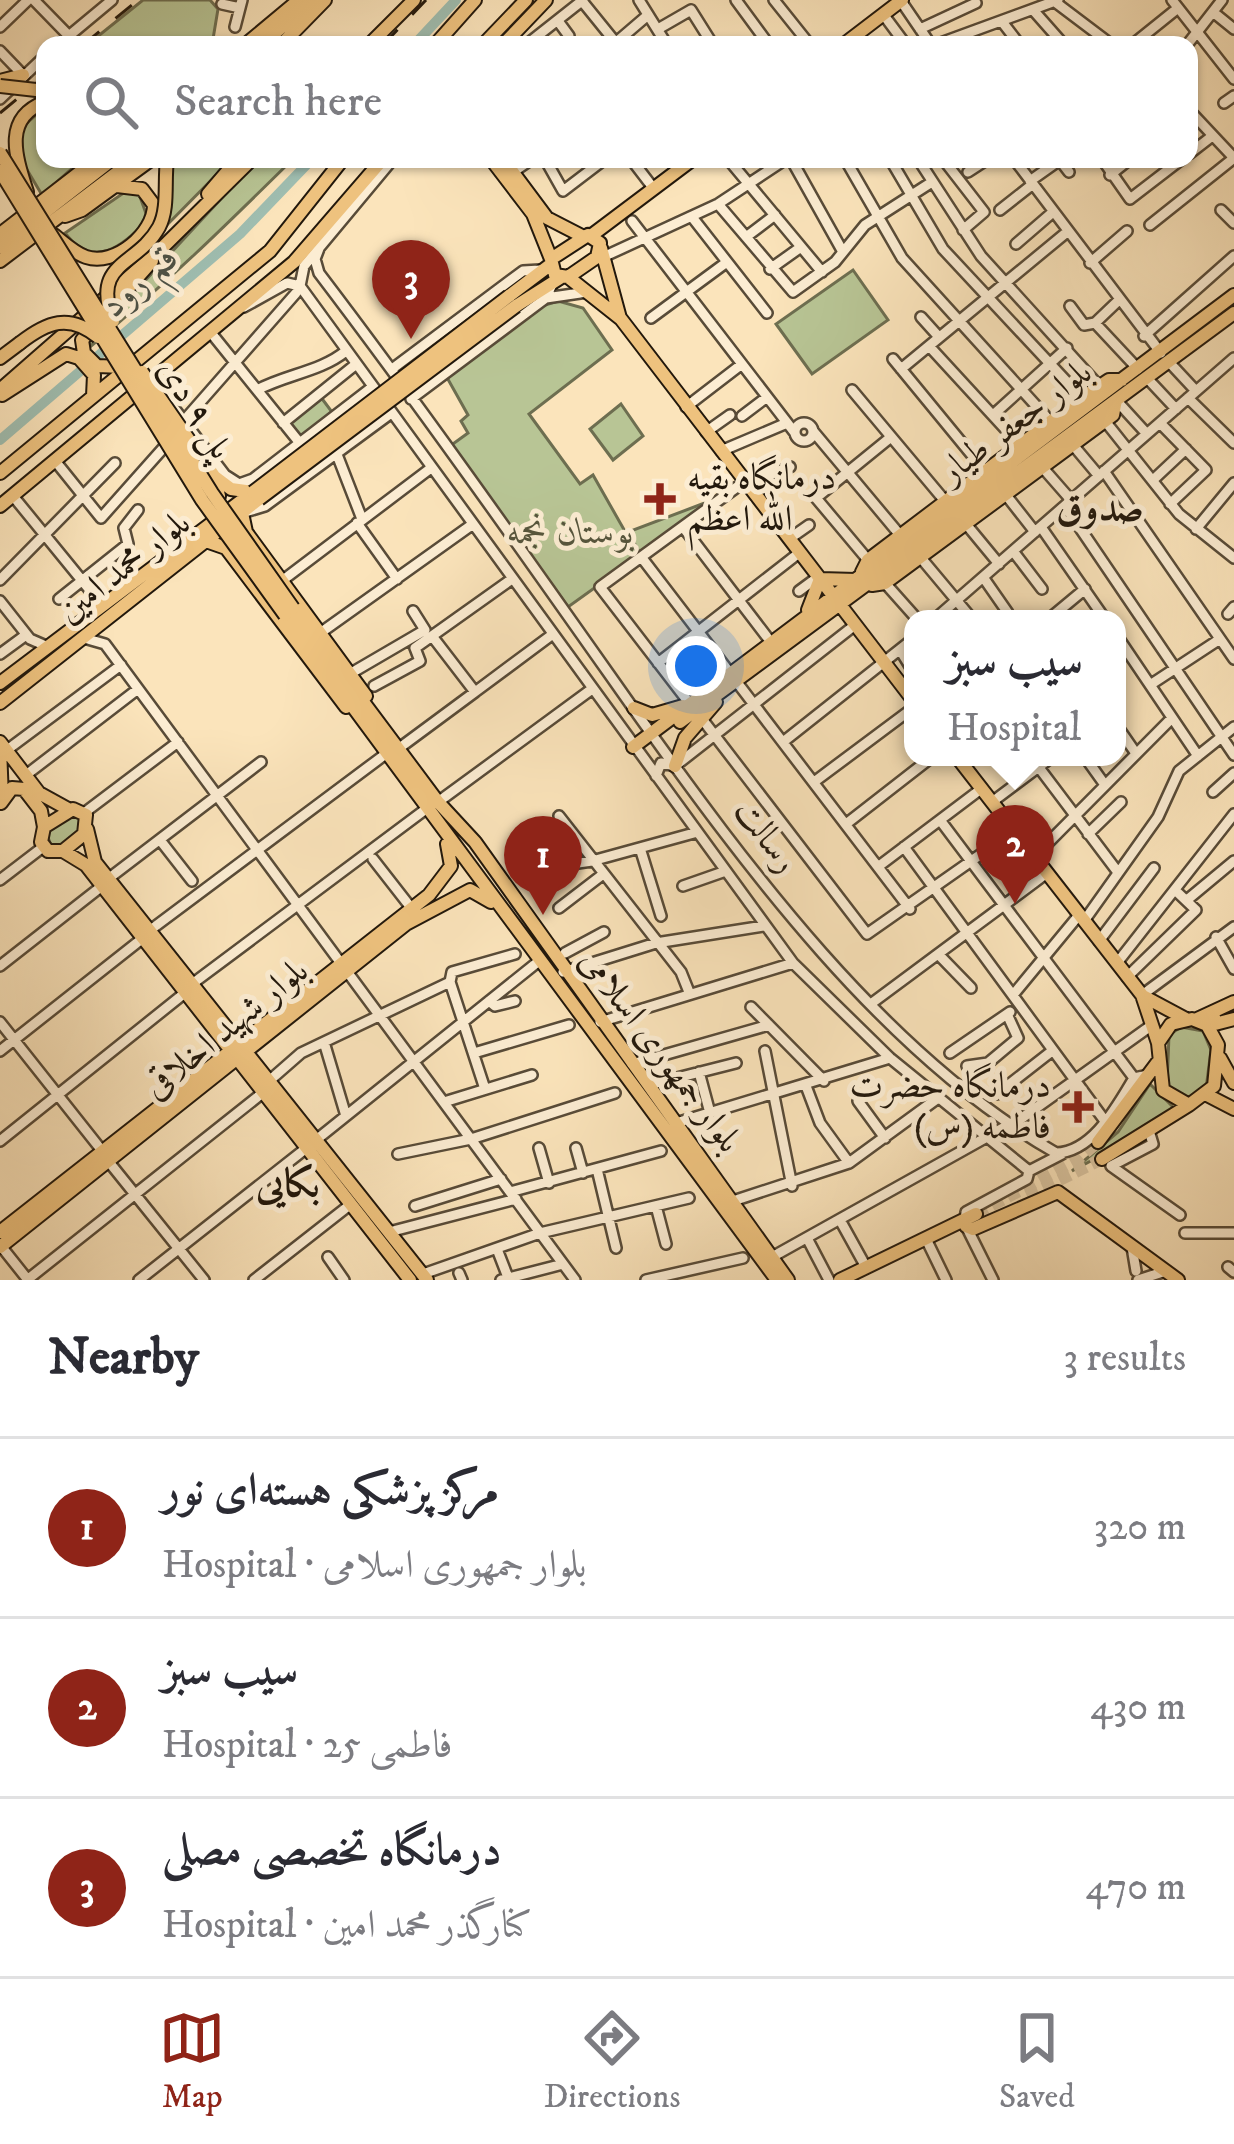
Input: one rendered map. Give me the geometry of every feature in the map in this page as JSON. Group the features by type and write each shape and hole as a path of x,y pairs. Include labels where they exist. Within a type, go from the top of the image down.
{"main road":[{"path":"256,36 299,0"},
{"path":"271,36 313,0"},
{"path":"293,36 326,0"},
{"path":"378,36 414,0"},
{"path":"443,36 475,0"},
{"path":"512,36 546,0"},
{"path":"855,36 901,0"},
{"path":"491,36 521,3"},
{"path":"0,84 23,75"},
{"path":"0,84 36,90"},
{"path":"23,196 14,135 26,112 36,107"},
{"name":"پل ۹ دی","path":"0,153 202,500 350,684"},
{"path":"77,175 81,168"},
{"path":"0,234 86,168"},
{"path":"0,247 101,168"},
{"path":"0,261 123,168"},
{"path":"58,217 82,210 141,168"},
{"path":"167,168 160,224 116,268 108,285 107,304 129,356 158,388 189,440 222,479 256,496"},
{"path":"181,228 231,168"},
{"path":"0,393 160,250 243,168"},
{"path":"94,368 115,370 280,242 337,168"},
{"path":"0,506 137,402 242,308 326,230 376,168"},
{"path":"497,168 533,214 548,265 621,320 904,688"},
{"path":"510,168 547,218 595,247 621,320"},
{"path":"512,301 561,279 681,168"},
{"name":"پل ۹ دی","path":"0,171 54,235 212,493 350,684"},
{"path":"0,181 23,196"},
{"path":"54,235 92,259 118,253 152,221 151,198 136,186 118,186"},
{"path":"512,301 548,265 595,247"},
{"path":"0,393 85,334 137,283 160,250"},
{"name":"بلوار جعفر طیار","path":"1165,358 1234,296"},
{"name":"بلوار محمد امین","path":"3,702 101,612 512,301"},
{"name":"بلوار جعفر طیار","path":"858,585 1116,400 1143,373 1234,314"},
{"path":"0,358 47,324 68,322 87,328 109,347"},
{"path":"82,356 85,334"},
{"path":"58,356 82,356 94,368 92,397"},
{"path":"0,472 92,397 129,356"},
{"name":"بلوار جعفر طیار","path":"844,610 858,585 1123,380 1143,373"},
{"path":"733,680 821,620 844,610 868,560 900,535 1099,386 1123,380"},
{"path":"819,578 858,585 885,583 1113,416 1116,400"},
{"path":"137,402 200,500 205,514 202,538 226,548 333,694 372,723"},
{"path":"200,500 212,503 219,496 222,479"},
{"name":"بلوار محمد امین","path":"202,538 242,513 256,496"},
{"path":"242,513 246,532 323,632 350,684"},
{"path":"226,548 230,535 246,532"},
{"path":"635,751 696,711 805,617 819,578"},
{"path":"805,617 844,610"},
{"name":"بلوار محمد امین","path":"0,683 51,645 80,632"},
{"name":"بلوار جمهوری اسلامی","path":"350,684 372,723 432,805 475,842 563,972 786,1278"},
{"path":"634,708 652,715 696,711"},
{"path":"675,766 696,711"},
{"path":"2,747 49,802 76,811 105,883"},
{"path":"1,807 2,747"},
{"path":"964,766 1142,995 1158,1043 1163,1090 1189,1106"},
{"path":"1,807 12,788 24,789 41,811 43,847 64,851 105,883 389,1232 417,1278"},
{"name":"بلوار جمهوری اسلامی","path":"432,805 442,832 497,906 786,1278"},
{"path":"44,827 76,811"},
{"path":"64,851 87,830"},
{"name":"بلوار شهید اخلاقی","path":"1,1247 439,886 451,866 442,832"},
{"name":"بلوار شهید اخلاقی","path":"345,967 451,896 470,890 497,906"},
{"path":"1142,995 1207,1025 1234,1083"},
{"path":"1158,1043 1165,1029 1234,1002"},
{"path":"1214,1011 1215,1024 1234,1019"},
{"path":"1102,1159 1207,1095 1214,1086 1218,1050 1234,1019"},
{"path":"1098,1142 1141,1077 1157,1062"},
{"path":"1207,1095 1234,1107 1234,1095"},
{"path":"312,1143 351,1204 417,1278"},
{"name":"بلوار شهید اخلاقی","path":"0,1232 106,1157"},
{"path":"972,1219 973,1228 1058,1192 1172,1276"},
{"path":"854,1280 972,1219"},
{"path":"840,1280 972,1219"}],"street":[{"path":"0,27 31,0 69,36 112,0"},
{"path":"84,0 96,14"},
{"path":"538,36 583,0 609,36"},
{"path":"639,0 662,36"},
{"path":"736,0 762,36"},
{"path":"774,0 803,36"},
{"path":"901,0 926,36"},
{"path":"1195,36 1222,0"},
{"path":"920,29 975,1 1011,36"},
{"path":"961,36 1056,1 1101,36"},
{"path":"222,4 241,4 236,27"},
{"path":"1141,36 1175,4 1234,79"},
{"path":"658,29 691,10 707,36"},
{"path":"1034,11 1056,36"},
{"path":"1213,12 1234,29"},
{"path":"883,14 900,36"},
{"path":"624,36 648,15"},
{"path":"558,21 569,36"},
{"path":"0,51 23,75"},
{"path":"0,99 36,64"},
{"path":"1150,225 1234,158 1198,122"},
{"path":"1198,147 1211,137"},
{"path":"188,416 300,289 304,266 385,168"},
{"path":"513,172 519,168"},
{"path":"550,168 563,191 593,168"},
{"path":"638,168 654,189"},
{"path":"736,168 822,272"},
{"path":"595,247 645,238 718,204 774,168"},
{"path":"794,168 843,252"},
{"path":"850,168 910,268 1050,421"},
{"path":"895,168 943,249 1082,398"},
{"path":"923,168 962,230 1099,386"},
{"path":"950,168 984,212 962,230"},
{"path":"968,172 974,168"},
{"path":"1020,168 1144,336 1234,443"},
{"path":"1000,210 1048,168"},
{"path":"1064,168 1069,172"},
{"path":"1106,168 1130,200 1171,168"},
{"path":"1110,175 1119,168"},
{"path":"718,204 793,292 822,272 877,218 932,182"},
{"path":"1221,210 1234,223"},
{"path":"1016,244 1053,212"},
{"path":"746,237 775,215"},
{"path":"692,217 766,313"},
{"path":"632,221 795,433 808,424 900,535"},
{"path":"1090,263 1127,231"},
{"path":"901,369 1067,232"},
{"path":"320,246 315,259 319,273 392,369 524,271 548,265"},
{"path":"770,269 801,247"},
{"path":"1144,336 1234,256"},
{"path":"651,318 727,262"},
{"path":"410,399 546,298 561,279"},
{"path":"137,402 145,394 163,394 222,479 246,483 371,388 300,289 286,283 242,308"},
{"path":"546,298 587,292"},
{"path":"1070,306 1084,325 1095,323 1118,302"},
{"path":"921,317 939,338"},
{"path":"1095,323 1175,409"},
{"path":"212,334 299,442"},
{"path":"929,346 1019,445"},
{"path":"993,415 1067,348"},
{"path":"257,390 281,377 331,364 346,351"},
{"path":"893,359 985,471"},
{"path":"946,610 1229,362 1234,375"},
{"path":"686,406 742,364"},
{"path":"284,423 355,365"},
{"name":"رسالت","path":"392,369 675,766 784,910 872,1003 980,1097 1062,1154"},
{"name":"رسالت","path":"371,388 794,963 890,1058 1029,1171"},
{"path":"852,390 945,501"},
{"path":"706,432 767,397"},
{"path":"1116,400 1147,434"},
{"path":"242,513 265,506 390,414"},
{"path":"1106,421 1170,504 1234,558"},
{"path":"1160,422 1207,470 1170,504"},
{"path":"721,452 787,423"},
{"path":"868,560 815,498 891,436"},
{"path":"56,462 101,518 166,445"},
{"path":"1073,446 1102,474 1234,659"},
{"path":"1153,480 1186,449"},
{"path":"336,452 360,521 397,579"},
{"path":"0,580 115,463"},
{"path":"790,467 746,484 601,587 867,934 910,909 1014,831"},
{"path":"283,580 431,468"},
{"path":"1043,468 1234,755"},
{"path":"1196,529 1230,497 1234,484"},
{"path":"1006,495 1099,610"},
{"path":"13,496 82,579 101,612 105,644"},
{"path":"59,599 128,544 124,528 139,510"},
{"path":"323,632 473,524"},
{"path":"966,524 999,564"},
{"path":"788,539 809,525"},
{"path":"683,527 767,637"},
{"path":"1013,551 1042,589"},
{"path":"658,663 799,553"},
{"path":"642,558 910,909"},
{"path":"921,558 964,610"},
{"path":"374,686 420,661 415,649 512,578"},
{"path":"799,591 819,578"},
{"path":"983,578 1001,610"},
{"path":"885,583 909,610"},
{"path":"1060,610 1085,590"},
{"path":"0,601 40,647 51,645"},
{"path":"657,780 661,763 675,766 795,673 844,610"},
{"path":"350,684 425,630 413,611"},
{"path":"80,632 105,644 575,1280"},
{"path":"0,654 26,634"},
{"path":"0,1051 258,849 553,634"},
{"path":"432,636 475,692"},
{"path":"1150,685 1220,639"},
{"path":"783,742 904,647"},
{"path":"1126,649 1198,756"},
{"path":"900,650 904,656"},
{"path":"780,653 795,673"},
{"path":"2,747 121,665"},
{"path":"26,775 138,689"},
{"path":"0,1141 298,904 592,689"},
{"path":"814,782 904,706"},
{"path":"614,720 628,723 634,708"},
{"path":"1126,763 1172,718"},
{"path":"950,1053 1007,1014 1043,958 1081,918 1158,817 1179,771 1234,728"},
{"path":"1126,738 1136,752"},
{"path":"76,811 178,742"},
{"path":"0,965 261,762"},
{"path":"846,824 920,766"},
{"path":"1091,766 1105,785"},
{"path":"1034,857 1123,766"},
{"path":"992,802 1039,767 1117,872"},
{"path":"1213,792 1234,773"},
{"path":"879,866 982,789"},
{"path":"1088,834 1120,802"},
{"path":"1117,963 1234,814"},
{"path":"559,816 681,972 689,992"},
{"path":"940,820 1114,1055 1141,1077 1084,1143 966,1212 993,1280"},
{"path":"529,870 592,861 694,833"},
{"path":"160,840 192,881"},
{"path":"0,880 43,847"},
{"path":"640,848 661,916"},
{"path":"904,848 1105,1121"},
{"path":"374,860 412,909"},
{"path":"1187,900 1234,861"},
{"path":"1099,940 1154,868"},
{"path":"683,886 724,872"},
{"path":"872,1003 1047,873"},
{"path":"559,908 602,875"},
{"path":"1127,977 1196,910 1176,891"},
{"path":"563,972 656,944 764,926"},
{"path":"1142,995 1234,927"},
{"path":"565,952 604,932"},
{"path":"1216,937 1234,968"},
{"path":"582,944 595,963"},
{"path":"485,1089 450,982 452,972 515,954"},
{"path":"938,954 970,988"},
{"path":"140,1280 539,961"},
{"path":"600,1022 794,963"},
{"path":"1,1247 27,1280 267,1086 301,1053 450,982"},
{"path":"489,1001 495,1006 515,1000"},
{"path":"751,1007 824,1081"},
{"path":"967,1066 985,1064 1018,1038 1007,1014"},
{"path":"0,1022 204,1280"},
{"path":"474,1053 569,1025"},
{"path":"632,1064 769,1025"},
{"path":"772,1257 1017,1120 1075,1084 1152,1025"},
{"path":"324,1042 346,1116"},
{"path":"683,1050 710,1113"},
{"path":"998,1094 1052,1051"},
{"path":"765,1052 792,1186"},
{"path":"676,1123 890,1058"},
{"path":"657,1083 736,1063"},
{"path":"444,1102 532,1075"},
{"path":"806,1086 820,1123 849,1163"},
{"path":"398,1154 471,1139 615,1093"},
{"path":"961,1115 980,1114 980,1097"},
{"path":"733,1202 792,1186 849,1163 938,1098"},
{"path":"858,1101 885,1138"},
{"path":"1150,1133 1153,1144 1111,1166 1180,1215"},
{"path":"539,1148 548,1183"},
{"path":"576,1148 583,1173"},
{"path":"389,1232 661,1151"},
{"path":"597,1169 616,1248"},
{"path":"415,1206 501,1179"},
{"path":"392,1280 417,1278 540,1233 689,1198"},
{"path":"254,1280 351,1204"},
{"path":"656,1206 667,1244"},
{"path":"840,1220 866,1267"},
{"path":"1185,1233 1234,1233"},
{"path":"807,1238 829,1280"},
{"path":"928,1244 946,1280"},
{"path":"1132,1247 1137,1276 1172,1276"},
{"path":"497,1249 506,1279 563,1264"},
{"path":"328,1257 344,1280"},
{"path":"646,1280 743,1258"}],"green space":[{"path":"143,0 210,0 218,9 214,36 98,36"},
{"path":"36,115 36,168 73,168 42,195 23,163 21,128"},
{"path":"170,168 223,168 164,228"},
{"path":"250,168 284,168 91,346 87,336 116,312"},
{"path":"125,192 139,194 148,219 118,245 97,252 86,250 65,233"},
{"path":"853,270 888,320 812,374 776,324"},
{"name":"بوستان نجمه","path":"558,301 583,308 612,350 529,414 580,484 593,475 639,556 568,607 450,446 468,433 461,421 468,415 445,374 542,306"},
{"path":"320,396 332,412 301,438 288,422"},
{"path":"621,404 643,436 613,460 590,429"},
{"path":"710,501 641,555 628,532"},
{"path":"80,813 82,833 53,850 45,830"},
{"path":"1181,1027 1203,1031 1211,1050 1206,1089 1186,1099 1167,1086 1169,1035"},
{"path":"1150,1084 1177,1111 1171,1118 1072,1171 1118,1132"}],"waterway":[{"name":"قم رود","path":"422,36 456,0"},
{"name":"قم رود","path":"0,440 240,234 303,168"}],"tunnel":[{"path":"976,1214 1077,1160 1098,1142"},
{"path":"1027,1196 1102,1159"}],"railway":[{"path":"94,36 138,0"},
{"path":"392,36 426,0"},
{"path":"0,113 36,83"}],"place":[{"name":"درمانگاه تخصصی مصلی","path":"411,339"},
{"name":"درمانگاه بقیه الله اعظم","path":"660,499"},
{"name":"سیب سبز","path":"1015,904"},
{"name":"مرکز پزشکی هسته‌ای نور","path":"543,915"},
{"name":"درمانگاه حضرت فاطمه (س)","path":"1078,1107"}],"district":[{"name":"صدوق","path":"1100,508"},
{"name":"بکایی","path":"288,1184"}]}
